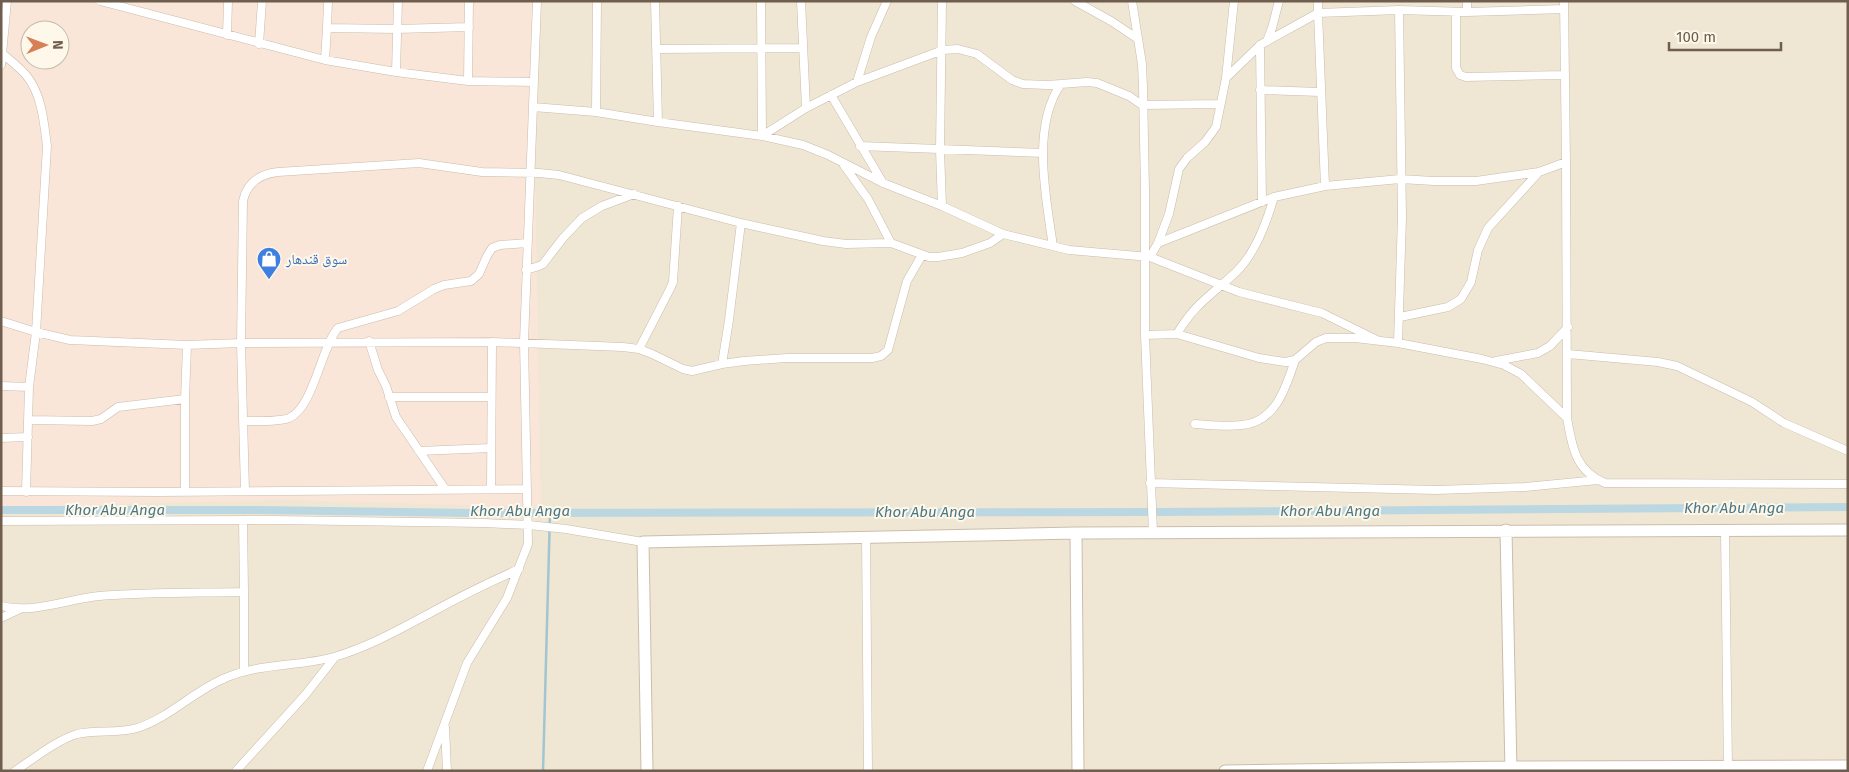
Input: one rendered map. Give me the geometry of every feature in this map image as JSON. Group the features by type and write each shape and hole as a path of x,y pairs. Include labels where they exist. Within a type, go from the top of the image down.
{"street":[{"path":"7,1 2,60 26,74 33,84 44,124 47,146 36,332 29,387 26,492"},
{"path":"100,1 325,60 396,72 468,81 534,82"},
{"path":"227,35 228,1"},
{"path":"259,44 262,1"},
{"path":"325,60 328,1"},
{"path":"396,72 398,1"},
{"path":"468,81 470,1"},
{"path":"428,771 467,664 507,598 528,544 524,342 537,1"},
{"path":"596,112 597,1"},
{"path":"655,1 658,122"},
{"path":"761,1 762,136"},
{"path":"801,1 806,108"},
{"path":"857,82 870,37 887,1"},
{"path":"942,1 943,50 940,150 942,206"},
{"path":"1074,1 1111,21 1138,39"},
{"path":"1132,1 1142,64 1147,256 1145,335 1153,532"},
{"path":"1147,256 1158,243 1169,214 1179,169 1187,158 1211,136 1216,127 1226,78 1234,1"},
{"path":"1318,1 1325,186"},
{"path":"1467,1 1467,12"},
{"path":"1525,1 1525,11"},
{"path":"1262,202 1260,90 1263,43 1272,28 1278,2"},
{"path":"1226,78 1263,43 1318,13 1399,10 1456,12 1525,11 1564,5 1568,326 1567,418 1572,446 1578,460 1587,473 1605,483 1848,484"},
{"path":"1398,343 1402,226 1399,10"},
{"path":"1456,12 1456,68 1460,75 1466,77 1565,75"},
{"path":"327,28 470,27"},
{"path":"657,49 802,48"},
{"path":"762,136 806,108 857,82 943,50 958,49 977,54 1012,80 1024,84 1087,82 1106,86 1129,96 1142,106 1220,104"},
{"path":"1053,246 1043,153 1050,108 1054,94 1061,84"},
{"path":"1260,90 1320,92"},
{"path":"831,95 883,184"},
{"path":"534,107 596,112 762,136 803,145 842,162 883,184 942,206 1003,234 1084,252 1147,256 1239,292 1322,313 1378,340"},
{"path":"860,146 1043,153"},
{"path":"842,162 868,199 891,243"},
{"path":"1158,243 1274,197 1325,186 1400,179 1434,181 1476,180 1539,172 1566,162"},
{"path":"245,491 241,343 243,201 245,192 251,183 267,173 419,163 482,172 559,175 741,223 823,241 846,244 891,243 922,255 938,257 962,253 990,243 1003,234"},
{"path":"1400,317 1448,307 1461,298 1471,282 1478,250 1488,228 1539,172"},
{"path":"526,270 543,264 563,238 590,213 634,194"},
{"path":"1178,334 1184,323 1202,301 1237,271 1267,222 1274,197"},
{"path":"638,349 673,282 678,206"},
{"path":"722,364 741,223"},
{"path":"243,421 289,418 296,412 305,400 320,370 329,342 338,328 398,311 434,288 471,281 479,274 492,248 500,245 527,243"},
{"path":"1,321 70,340 186,345 369,341 524,342 638,349 683,369 692,371 722,364 787,358 872,358 885,354 891,341 895,320 907,282 922,255"},
{"path":"1492,362 1538,353 1550,346 1568,326"},
{"path":"1145,335 1178,334 1272,361 1285,362 1295,360 1316,342 1326,338 1355,338 1398,343 1504,365 1521,374 1567,418"},
{"path":"369,341 396,417 445,489"},
{"path":"491,489 492,342"},
{"path":"185,491 186,345"},
{"path":"1568,354 1658,362 1676,366 1752,402 1784,423 1848,451"},
{"path":"1195,424 1243,425 1259,420 1272,411 1285,388 1295,360"},
{"path":"1,386 29,387"},
{"path":"389,397 491,397"},
{"path":"28,420 92,421 101,419 118,407 185,399"},
{"path":"1,438 28,438"},
{"path":"419,451 491,448"},
{"path":"1150,483 1436,490 1525,487 1598,480"},
{"path":"1,491 527,489"},
{"path":"243,520 244,671"},
{"path":"1,521 528,522 643,542 1153,532 1848,530"},
{"path":"1506,530 1511,769"},
{"path":"1725,530 1728,769"},
{"path":"1076,533 1078,771"},
{"path":"866,537 868,771"},
{"path":"643,542 647,771"},
{"path":"15,771 57,744 75,735 96,731 119,731 138,728 155,720 201,690 222,679 244,671 335,657 396,631 468,593 519,569"},
{"path":"1,618 21,609 96,597 244,592"},
{"path":"1,606 21,609"},
{"path":"236,771 306,694 335,657"},
{"path":"445,720 447,771"},
{"path":"1225,771 1728,769 1848,766"}],"shaded area":[{"path":"1,1 1848,1 1848,771 1,771"},
{"name":"سوق قندهار","path":"1,1 532,1 541,507 288,500 1,507"}],"waterway":[{"name":"Khor Abu Anga","path":"1,510 260,510 472,513 1159,512 1848,507"},
{"path":"543,771 550,513"}],"place":[{"name":"سوق قندهار","path":"269,280"}]}
